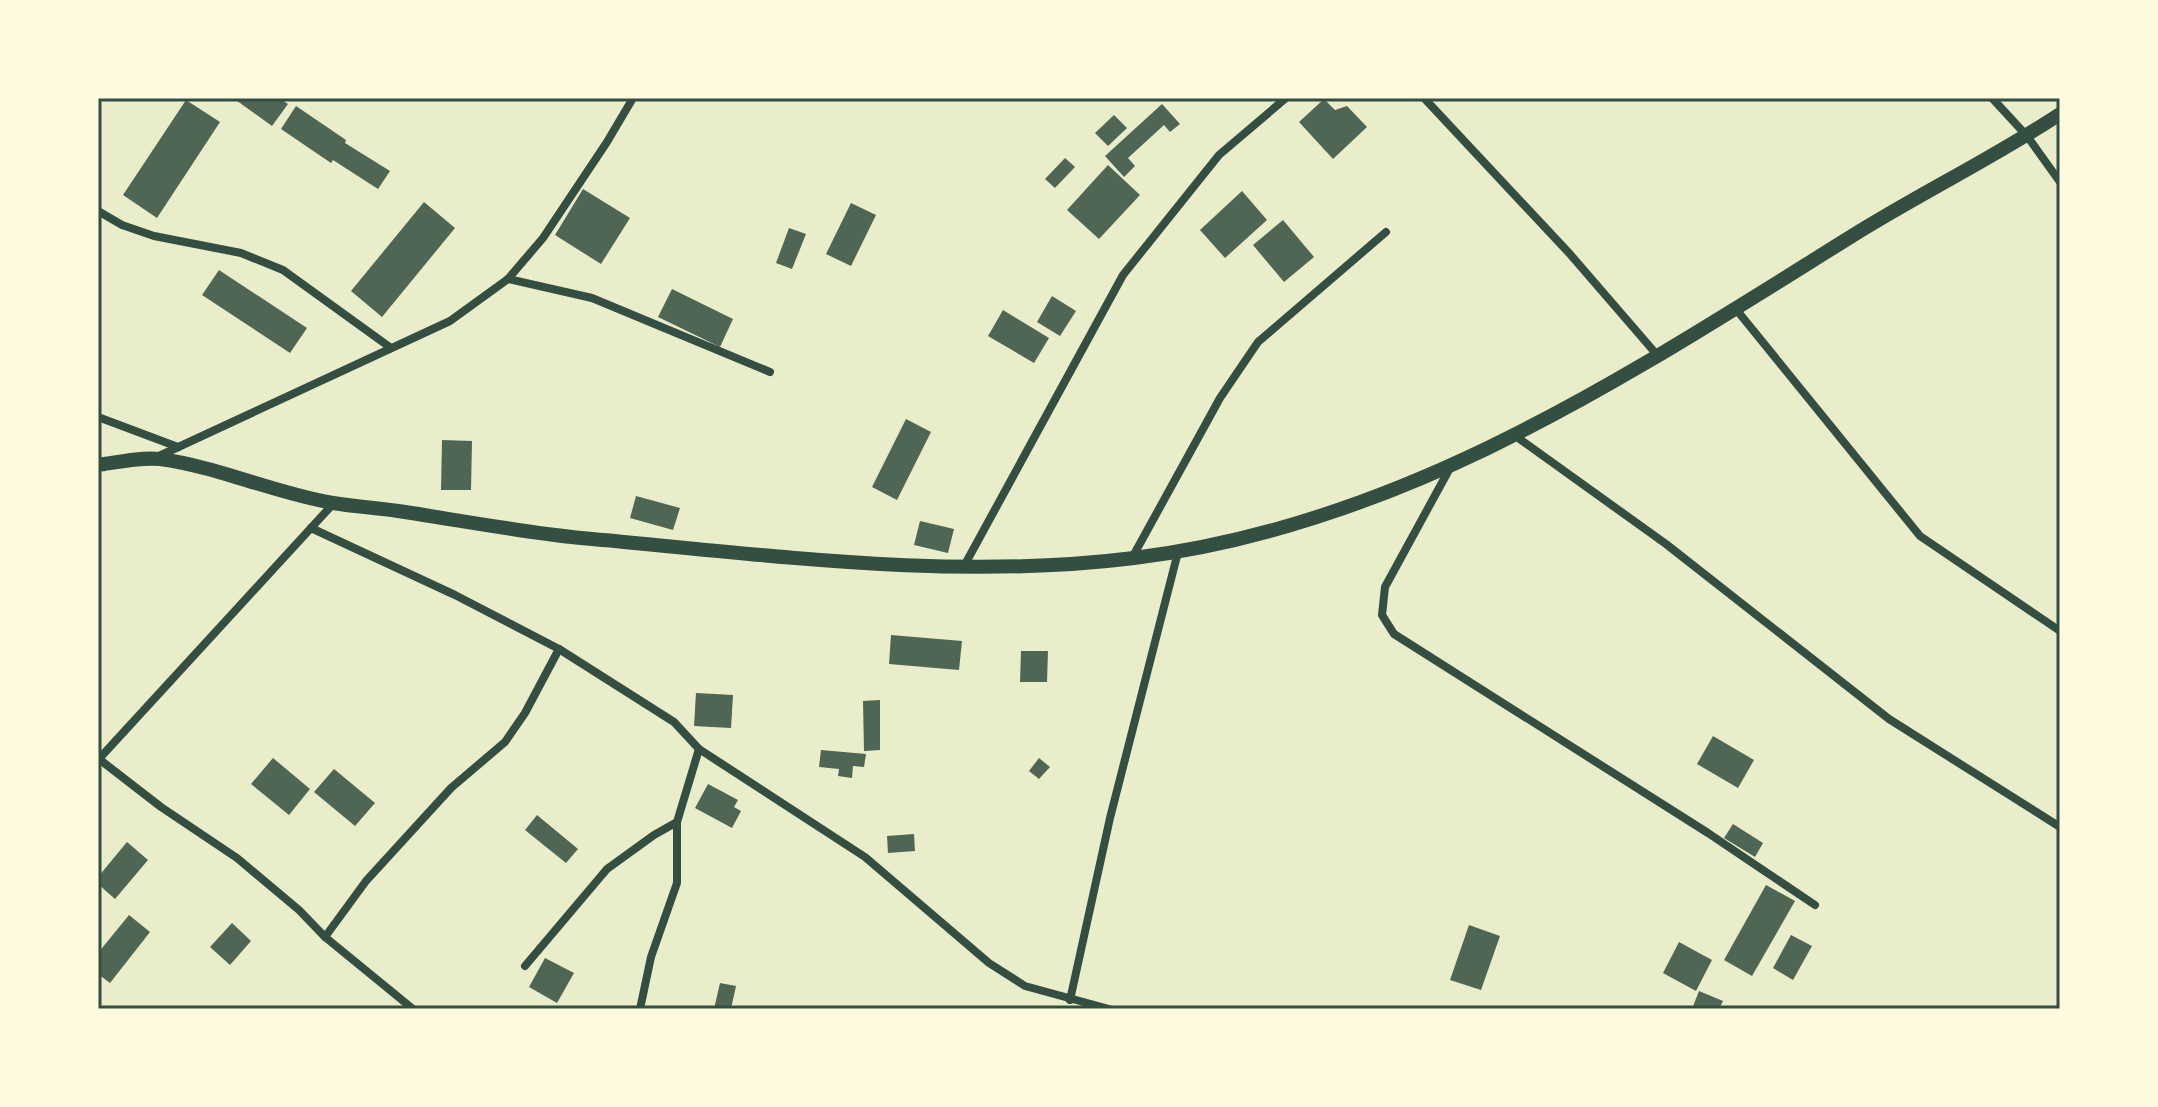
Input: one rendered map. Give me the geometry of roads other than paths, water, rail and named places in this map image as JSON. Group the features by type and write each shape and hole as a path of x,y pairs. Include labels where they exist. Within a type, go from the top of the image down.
{"street":[{"path":"98,465 155,458 450,321 508,279 543,238 633,98"},
{"path":"963,568 1123,275 1219,155 1286,98"},
{"path":"1424,98 1569,253 1658,356"},
{"path":"1992,98 2027,136 2060,182"},
{"path":"155,458 333,503 540,534 963,568 1022,568 1178,552 1306,523 1450,468 1588,397 1901,205 2027,136 2060,114"},
{"path":"98,211 122,225 154,236 241,253 283,270 391,348"},
{"path":"1132,559 1220,398 1258,342 1386,232"},
{"path":"508,279 592,298 770,372"},
{"path":"1735,308 1920,536 2060,631"},
{"path":"98,417 178,447"},
{"path":"1514,435 1666,544 1889,719 2060,827"},
{"path":"1450,468 1385,587 1382,615 1394,634 1708,833 1815,905"},
{"path":"333,503 98,759 161,807 237,858 299,910 325,937 413,1009"},
{"path":"311,528 455,595 559,649 674,722 699,749 865,857 989,963 1025,986 1109,1009"},
{"path":"1070,1000 1110,818 1178,552"},
{"path":"325,937 366,881 451,788 505,742 525,713 559,649"},
{"path":"640,1009 651,957 677,883 677,822 699,749"},
{"path":"525,966 607,869 677,822"}]}
